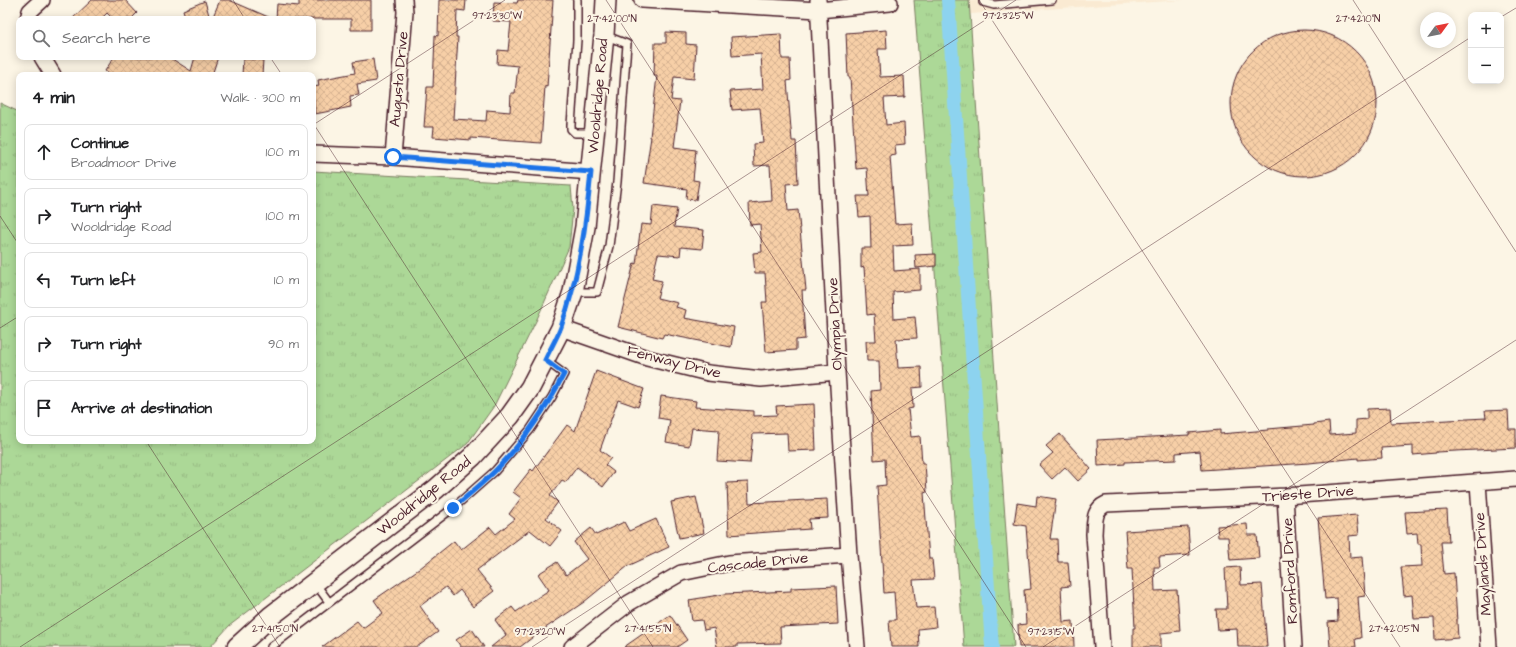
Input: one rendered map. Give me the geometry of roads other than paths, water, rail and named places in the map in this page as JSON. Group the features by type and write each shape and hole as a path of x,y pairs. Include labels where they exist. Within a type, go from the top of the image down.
{"street":[{"path":"29,15 42,0"},
{"name":"Augusta Drive","path":"393,157 405,12 404,0"},
{"name":"Wooldridge Road","path":"237,647 271,616 436,489 472,457 510,416 530,388 561,328 572,292 585,227 595,133 606,0"},
{"path":"642,0 819,5 890,3"},
{"name":"Olympia Drive","path":"819,5 837,372 856,647"},
{"path":"44,60 51,72"},
{"path":"316,154 393,157 591,172"},
{"name":"Fenway Drive","path":"561,328 647,358 708,373 761,379 837,372"},
{"name":"Trieste Drive","path":"1102,647 1094,534 1095,515 1100,507 1106,504 1285,496 1516,479"},
{"name":"Maylands Drive","path":"1478,482 1489,647"},
{"name":"Romford Drive","path":"1285,496 1294,647"},
{"name":"Cascade Drive","path":"572,647 629,603 681,573 728,563 849,555"}],"lane":[{"path":"578,0 571,129 575,133 595,133"},
{"path":"983,0 983,2 994,5 1052,0"},
{"path":"572,292 597,292 609,246 611,232 617,182 628,44 604,35"},
{"path":"271,647 453,508 495,471 530,430 552,397 564,374 545,360"},
{"path":"315,582 329,602"}],"waterway":[{"path":"948,0 992,647"}]}
